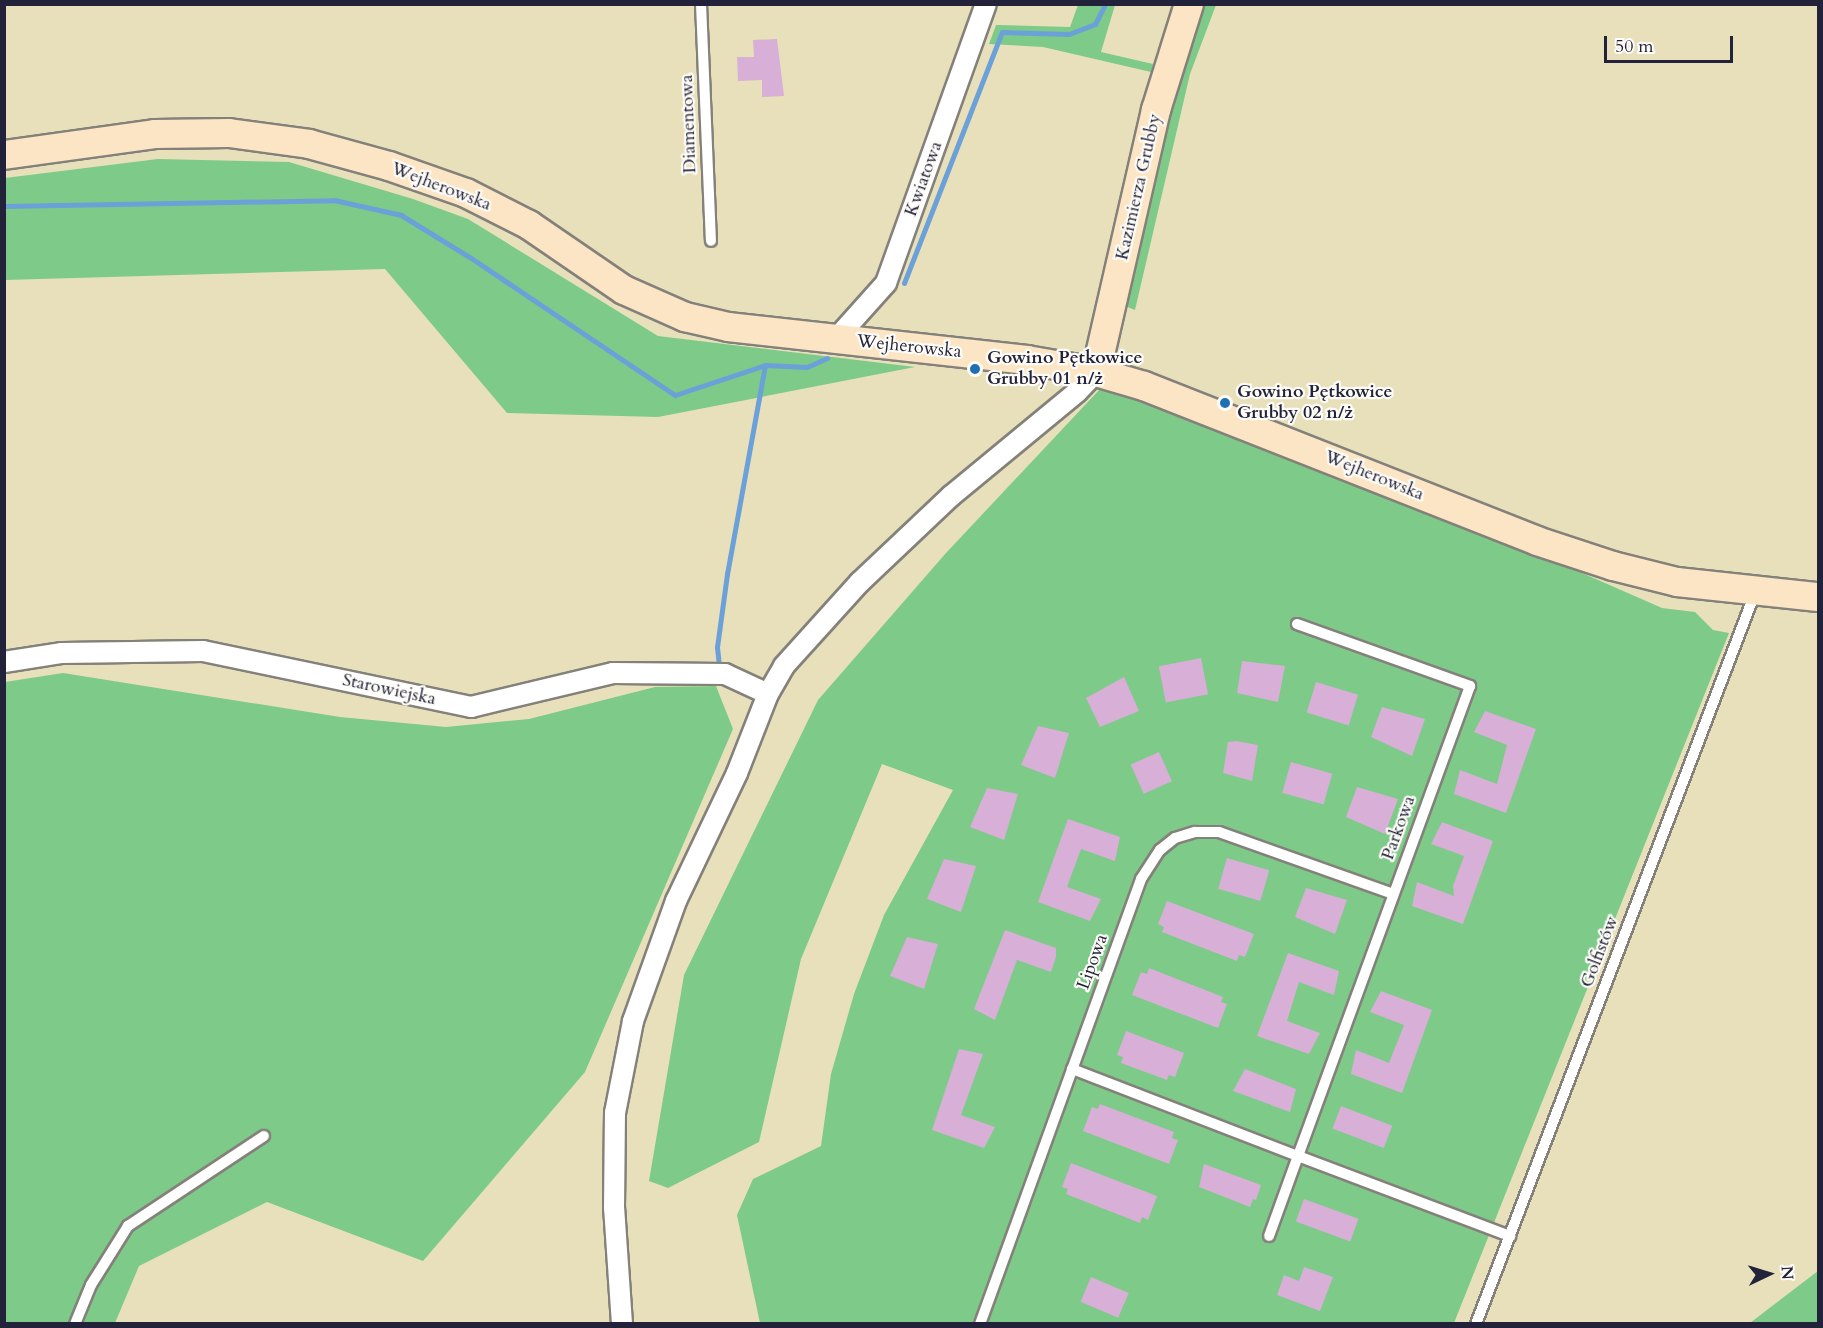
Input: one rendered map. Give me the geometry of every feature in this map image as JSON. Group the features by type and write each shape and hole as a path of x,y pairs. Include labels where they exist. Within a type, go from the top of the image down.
{"street":[{"name":"Kwiatowa","path":"836,339 886,283 986,4"},
{"name":"Kazimierza Grubby","path":"1095,372 1156,110 1189,4"},
{"name":"Wejherowska","path":"4,155 156,134 229,133 309,144 388,166 466,193 530,225 624,290 685,317 728,327 1027,360 1095,372 1181,400 1537,541 1677,582 1755,593 1818,597"},
{"path":"622,1323 614,1208 615,1113 633,1021 676,901 738,773 768,694 784,666 860,582 968,481 1077,392 1095,372"},
{"name":"Starowiejska","path":"4,662 62,653 204,651 471,707 613,673 725,674 768,694"}],"lane":[{"name":"Diamentowa","path":"701,4 711,241"},
{"name":"Golfistów","path":"1476,1323 1755,593"},
{"name":"Parkowa","path":"1269,1236 1470,686 1297,624"},
{"name":"Lipowa","path":"980,1323 1141,879 1149,863 1175,838 1195,832 1244,838 1393,894"},
{"path":"1072,1069 1510,1236"},
{"path":"75,1323 91,1285 128,1226 264,1136"}],"green space":[{"path":"1078,5 1115,5 1101,52 1153,64 1151,72 1043,47 989,44 996,25 1070,27"},
{"path":"1197,5 1216,5 1190,74 1135,310 1120,304"},
{"path":"158,159 289,162 413,199 468,219 658,336 915,367 658,417 507,413 385,269 5,280 5,178"},
{"path":"1101,388 1158,405 1525,548 1662,608 1695,612 1713,630 1729,633 1454,1323 760,1323 737,1215 753,1179 821,1146 831,1074 854,994 884,915 953,790 882,764 801,959 759,1142 668,1188 649,1181 684,975 818,700 946,553"},
{"path":"63,673 340,717 446,727 529,719 655,687 716,686 733,729 585,1072 423,1261 267,1202 139,1266 115,1323 5,1324 5,682"},
{"path":"1818,1271 1818,1323 1750,1323"}],"building":[{"path":"777,39 784,96 762,97 762,80 738,81 737,57 754,57 753,40"},
{"path":"1201,658 1208,694 1166,703 1159,666"},
{"path":"1242,661 1285,666 1278,702 1237,693"},
{"path":"1124,677 1139,711 1100,727 1086,698"},
{"path":"1316,682 1358,695 1349,725 1307,713"},
{"path":"1382,707 1425,719 1412,756 1371,737"},
{"path":"1485,711 1536,729 1506,813 1454,794 1460,770 1497,784 1507,745 1474,732"},
{"path":"1038,726 1069,733 1055,778 1021,765"},
{"path":"1228,742 1258,745 1252,781 1223,773"},
{"path":"1159,752 1172,781 1144,794 1131,765"},
{"path":"1291,762 1332,774 1324,805 1282,793"},
{"path":"1357,787 1398,799 1385,834 1346,817"},
{"path":"987,788 1018,794 1004,840 970,827"},
{"path":"1068,819 1120,837 1115,861 1081,849 1067,887 1101,899 1090,921 1038,902"},
{"path":"1442,822 1493,841 1463,924 1412,906 1417,882 1454,896 1453,886 1464,856 1431,844"},
{"path":"1227,858 1269,870 1260,901 1218,889"},
{"path":"944,859 976,866 961,912 927,899"},
{"path":"1306,888 1347,900 1335,934 1295,917"},
{"path":"1167,901 1254,934 1245,957 1239,955 1237,961 1162,932 1164,927 1158,924"},
{"path":"1005,930 1056,948 1056,957 1051,972 1017,960 995,1020 974,1009"},
{"path":"907,937 938,944 924,989 890,976"},
{"path":"1288,953 1339,971 1334,995 1299,982 1287,1021 1320,1033 1309,1054 1257,1036"},
{"path":"1149,968 1223,997 1221,1002 1227,1004 1218,1028 1132,995 1141,972 1147,974"},
{"path":"1381,991 1432,1010 1402,1093 1351,1074 1356,1050 1389,1063 1404,1025 1370,1012"},
{"path":"1126,1031 1184,1053 1175,1077 1169,1075 1167,1080 1121,1063 1123,1057 1117,1055"},
{"path":"959,1049 983,1054 961,1115 995,1127 984,1148 932,1130"},
{"path":"1245,1069 1296,1089 1290,1112 1233,1091"},
{"path":"1100,1104 1174,1132 1172,1138 1178,1140 1169,1164 1083,1131 1092,1107 1098,1109"},
{"path":"1341,1106 1392,1126 1384,1148 1332,1128"},
{"path":"1071,1163 1157,1196 1148,1220 1142,1217 1140,1223 1066,1194 1068,1189 1062,1187"},
{"path":"1204,1164 1261,1185 1256,1200 1253,1199 1250,1207 1199,1187"},
{"path":"1304,1199 1359,1219 1350,1241 1296,1222"},
{"path":"1304,1267 1333,1277 1320,1311 1277,1295 1284,1275 1299,1281"},
{"path":"1091,1277 1129,1293 1118,1318 1080,1302"}],"waterway":[{"path":"904,283 1002,32 1069,34 1095,24 1105,4"},
{"path":"4,206 334,200 401,215 471,258 675,395 765,365 807,367 827,358"},
{"path":"719,666 717,647 727,574 765,365"}],"place":[{"name":"Gowino Pętkowice Grubby 01 n/ż","path":"975,369"},
{"name":"Gowino Pętkowice Grubby 02 n/ż","path":"1225,403"}]}
